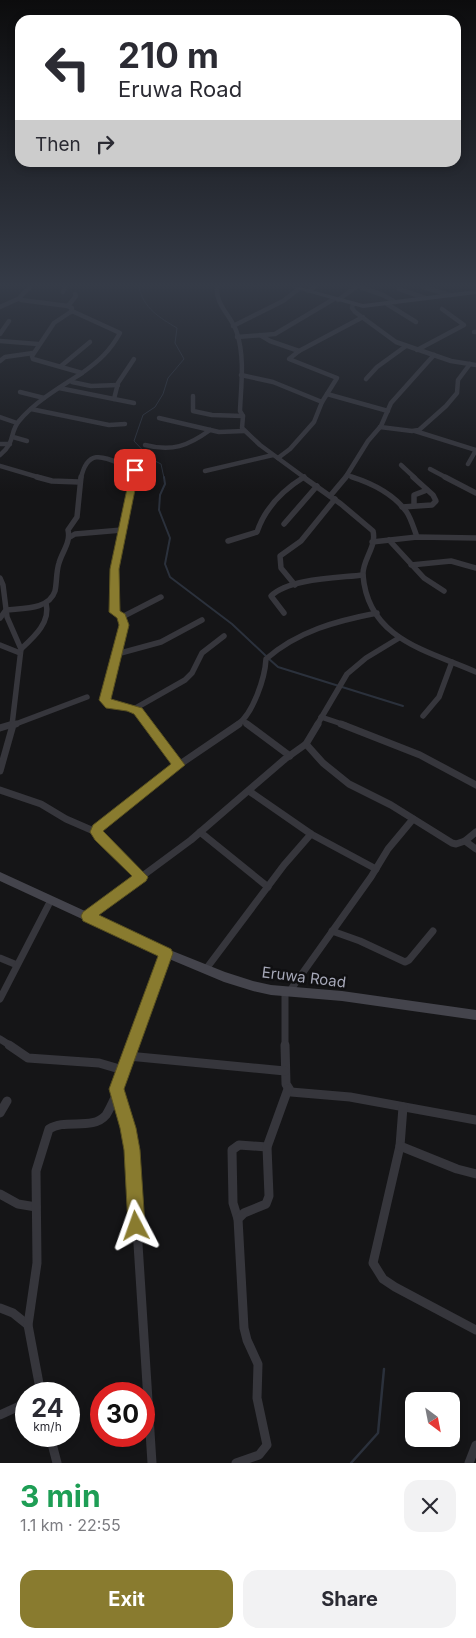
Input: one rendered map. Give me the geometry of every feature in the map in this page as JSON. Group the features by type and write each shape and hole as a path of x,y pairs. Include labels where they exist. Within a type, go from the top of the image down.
{"main road":[{"name":"Eruwa Road","path":"0,876 166,953 253,986 287,992 342,996 476,1015"}],"street":[{"path":"0,361 5,357 17,355"},
{"path":"33,355 34,360 82,373"},
{"path":"61,366 74,355"},
{"path":"0,455 9,448 17,422 44,398 72,382 105,355"},
{"path":"240,355 240,411 243,416 241,422 244,431 275,457 333,497 369,526 374,533 364,562 363,576 369,598 377,613 400,638 413,647 475,670"},
{"path":"205,471 275,457 290,449 314,422 322,402 337,378 289,359 293,355"},
{"path":"366,379 377,367 393,355"},
{"path":"295,585 284,572 280,564 280,556 301,541 333,497 368,441 380,427 395,398 434,355"},
{"path":"435,355 476,365"},
{"path":"114,399 118,384 134,359"},
{"path":"415,431 453,398 457,393 458,380 470,364"},
{"path":"241,376 254,377 278,384 322,402"},
{"path":"72,382 91,386 118,384"},
{"path":"59,388 134,402"},
{"path":"20,392 44,398"},
{"path":"327,394 388,411"},
{"path":"192,396 193,411 212,415 243,416"},
{"path":"31,409 109,425 125,424"},
{"path":"0,417 17,422"},
{"path":"159,418 210,430 244,431"},
{"path":"0,426 7,420"},
{"path":"380,427 415,431 476,450 468,464"},
{"path":"145,444 161,450 174,450 188,445 210,430"},
{"path":"13,437 27,441"},
{"path":"0,444 10,444"},
{"path":"70,537 68,530 76,518 80,496 79,482 84,464 95,457 102,457 134,468 114,569 114,612 122,616"},
{"path":"401,465 435,499 435,504 427,506 414,505 402,507"},
{"path":"0,466 52,481 79,482"},
{"path":"430,470 476,493"},
{"path":"347,475 373,484 402,507 418,537"},
{"path":"228,541 257,532 262,518 295,483 304,477"},
{"path":"284,524 317,486"},
{"path":"414,505 414,495 427,490"},
{"path":"0,618 6,610 46,603 54,592 58,575 57,567 70,537 75,534 122,530"},
{"path":"372,542 418,537 476,538"},
{"path":"389,540 432,585 444,591"},
{"path":"411,565 444,559 455,560 476,568"},
{"path":"284,613 271,596 272,594 305,581 363,576"},
{"path":"0,578 3,585 7,617 21,651 13,725 0,771"},
{"path":"122,616 161,597"},
{"path":"21,651 31,641 46,618 48,606 46,603"},
{"path":"96,832 97,828 179,765 243,721 250,712 265,672 266,660 281,646 316,629 344,619 377,613"},
{"path":"122,616 124,625 105,700 110,705 134,709 185,680 192,673 202,652 224,636"},
{"path":"117,654 151,648 169,640 202,620"},
{"path":"87,916 200,832 306,744 347,674 366,658 400,638"},
{"path":"0,645 21,651"},
{"path":"423,716 439,696 452,662"},
{"path":"0,728 13,725 87,697"},
{"path":"134,709 179,765"},
{"path":"321,717 397,744 449,769 476,785"},
{"path":"243,721 290,756"},
{"path":"306,744 323,763 349,784 452,842 456,844 465,841 476,832"},
{"path":"0,790 41,804 66,819 96,832 141,877"},
{"path":"250,792 311,834 376,869"},
{"path":"238,1219 244,1213 266,1204 269,1196 267,1146 288,1089 285,1071 287,992 376,869 388,849 413,819"},
{"path":"200,832 268,887"},
{"path":"206,969 311,834"},
{"path":"465,841 476,850"},
{"path":"0,999 50,900"},
{"path":"332,931 360,941 405,962 409,960 433,932"},
{"path":"39,1382 28,1325 36,1263 38,1226 36,1172 45,1138 49,1129 55,1125 98,1122 106,1115 117,1093 123,1070 166,953"},
{"path":"0,958 17,966"},
{"path":"0,1039 28,1058 99,1063 123,1070"},
{"path":"128,1056 285,1071"},
{"path":"288,1089 296,1093 350,1097 476,1120"},
{"path":"117,1093 128,1128 132,1150 152,1463"},
{"path":"0,1113 7,1101"},
{"path":"403,1107 400,1146 373,1263 383,1279 395,1287 476,1330"},
{"path":"236,1463 262,1453 266,1450 267,1445 258,1398 258,1364 247,1340 244,1328 238,1219 233,1203 232,1150 239,1145 267,1146"},
{"path":"400,1146 457,1170 476,1174"},
{"path":"0,1194 18,1204 36,1206"},
{"path":"0,1308 13,1313 28,1325"},
{"path":"0,1415 15,1409"},
{"path":"469,1463 476,1445"},
{"path":"52,1447 56,1463"}],"waterway":[{"path":"164,478 161,464 151,459 134,441 143,415 155,407 163,394 168,378 184,359 182,355"},
{"path":"164,477 165,484 160,495 159,510 170,538 165,564 170,577 232,624 266,656"},
{"path":"269,659 278,667 403,706"},
{"path":"351,1463 378,1433 384,1369"}],"route":[{"path":"135,470 114,569 114,612 122,616 124,625 105,700 110,705 128,707 138,711 179,765 97,828 96,832 99,837 141,877 87,916 166,953 124,1065 117,1089 132,1150 136,1226"}]}
